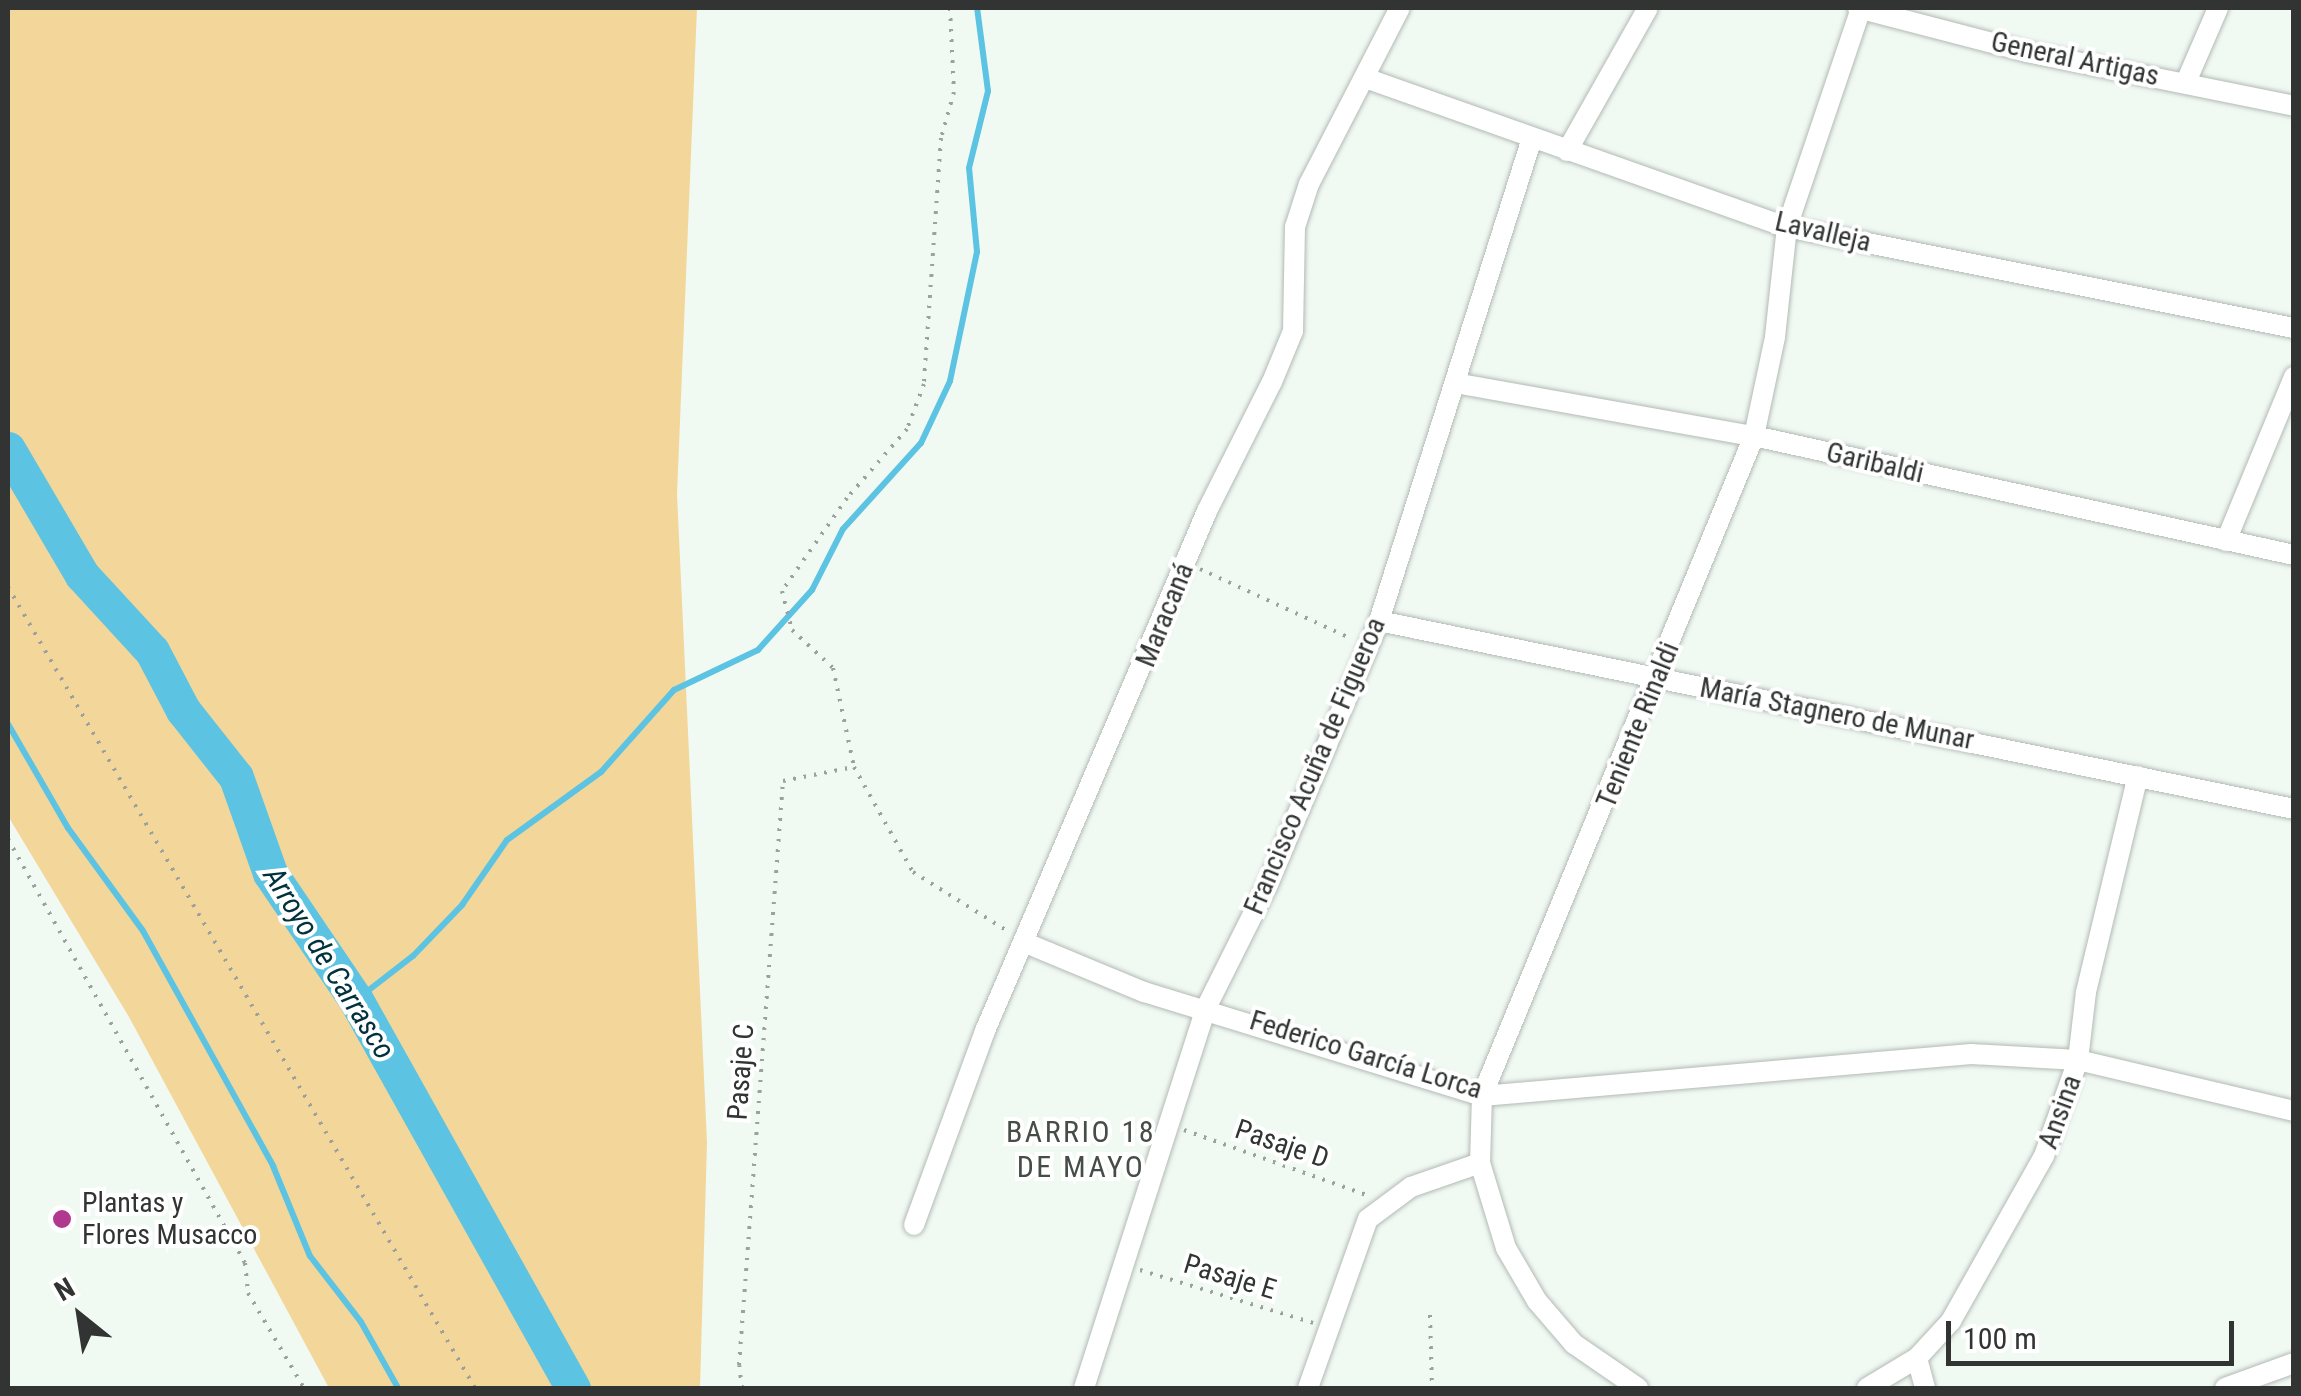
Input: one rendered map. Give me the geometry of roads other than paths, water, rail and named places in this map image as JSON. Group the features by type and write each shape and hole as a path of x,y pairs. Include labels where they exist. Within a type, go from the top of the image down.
{"street":[{"name":"Maracaná","path":"914,1225 1026,942 1186,563 1292,331 1294,227 1308,184 1368,79 1400,8"},
{"path":"1567,150 1648,8"},
{"name":"General Artigas","path":"1860,8 2027,52 2294,106"},
{"name":"Teniente Rinaldi","path":"1638,1388 1574,1344 1537,1302 1506,1248 1480,1163 1482,1096 1659,678 1754,436 1775,337 1787,227 1860,8"},
{"path":"2186,82 2218,8"},
{"name":"Lavalleja","path":"1368,79 1787,227 2294,328"},
{"name":"Francisco Acuña de Figueroa","path":"1084,1388 1206,1006 1268,884 1379,621 1532,138"},
{"path":"2226,542 2294,377"},
{"name":"Garibaldi","path":"1455,383 1754,436 2294,554"},
{"name":"María Stagnero de Munar","path":"1379,621 2294,809"},
{"name":"Ansina","path":"1867,1388 1917,1358 1951,1321 2011,1224 2066,1106 2078,1060 2086,992 2138,776"},
{"name":"Federico García Lorca","path":"1026,942 1144,992 1206,1006 1482,1096 1972,1054 2078,1060 2294,1112"},
{"path":"1308,1388 1368,1219 1384,1201 1480,1163"},
{"path":"1917,1358 1925,1388"},
{"path":"2225,1388 2294,1364"}],"waterway":[{"path":"356,1000 413,956 462,905 507,840 601,772 674,690 758,650 812,590 843,529 921,443 950,381 977,252 969,168 988,91 977,8"},
{"name":"Arroyo de Carrasco","path":"8,449 82,575 152,651 183,710 236,777 270,873 356,1000 573,1388"},
{"path":"8,724 68,828 143,931 273,1166 310,1256 361,1322 398,1388"}],"place":[{"name":"Plantas y Flores Musacco","path":"62,1219"}],"district":[{"name":"BARRIO 18 DE MAYO","path":"1081,1149"}]}
